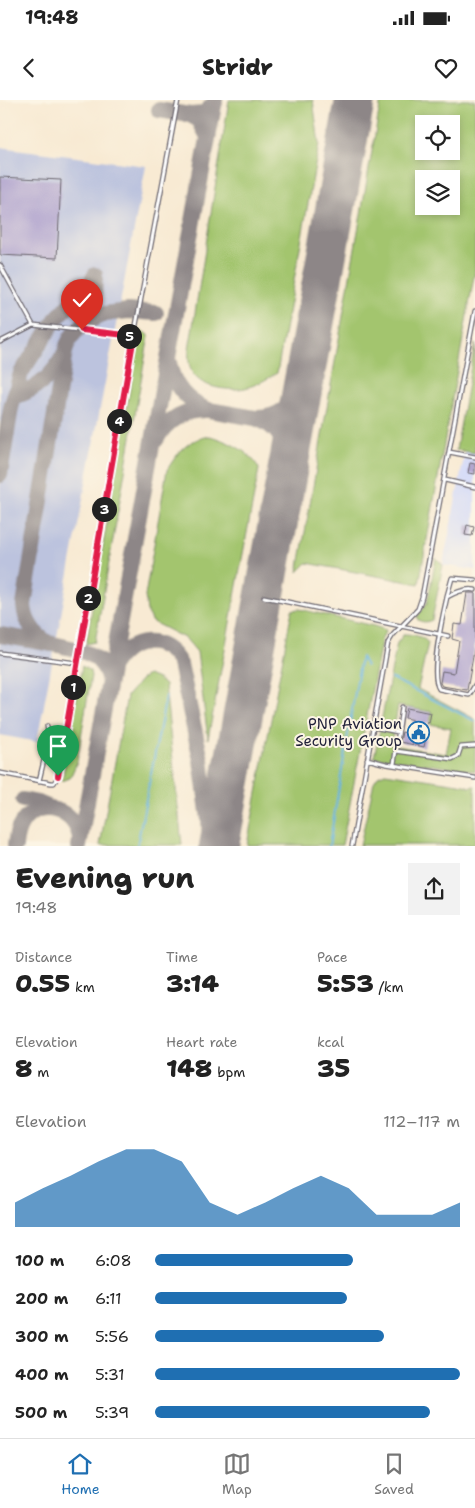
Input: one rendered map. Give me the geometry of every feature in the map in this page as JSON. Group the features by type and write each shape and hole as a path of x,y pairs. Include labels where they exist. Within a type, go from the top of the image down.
{"lane":[{"path":"0,773 54,783 58,776 134,336 178,100"},
{"path":"0,265 33,325"},
{"path":"352,846 388,643 393,635 418,609 422,598 475,312"},
{"path":"0,342 33,325 134,336"},
{"path":"449,452 475,456"},
{"path":"445,480 475,487"},
{"path":"475,580 452,578 439,634 435,680 439,689 469,695 475,685"},
{"path":"447,597 459,591 475,590"},
{"path":"264,597 448,636"},
{"path":"0,653 77,663"},
{"path":"394,764 402,707"},
{"path":"39,781 49,739 47,726"},
{"path":"373,727 398,732"},
{"path":"396,751 452,759 458,756 461,747 475,746"},
{"path":"367,759 475,778"}],"shaded area":[{"path":"0,147 146,166 37,742 0,735"},
{"path":"465,452 475,453 475,570 443,565"}],"green space":[{"path":"229,100 313,100 319,144 277,373 254,385 237,389 219,388 202,382 191,370 189,362 189,347"},
{"path":"381,100 475,100 475,271 419,584 307,563 298,572"},
{"path":"140,330 149,335 95,642 86,644"},
{"path":"475,344 475,453 456,450"},
{"path":"210,436 231,444 244,452 259,469 208,739 197,652 186,639 151,621 147,611 145,596 167,470 184,447 196,440"},
{"path":"436,558 443,565 432,620 422,622 417,617 427,603"},
{"path":"299,609 386,630 382,638 342,845 247,845 292,610"},
{"path":"404,634 417,636 428,643 418,689 475,719 475,771 374,757 380,730 393,733 391,745 446,754 451,728 430,724 432,712 398,706 394,729 380,727 397,643"},
{"path":"82,666 90,671 91,676 77,762 70,778 62,781"},
{"path":"148,675 158,679 165,685 182,845 100,845 127,696 141,679"},
{"path":"385,773 469,787 475,786 475,845 360,845 374,782 378,776"}],"building":[{"path":"0,177 61,180 57,258 0,255"},
{"path":"470,463 475,464 475,474 468,473"},
{"path":"467,525 474,527 472,536 465,535"},
{"path":"467,593 475,593 475,645 467,690 442,686 440,683 442,671 454,673 459,641 452,639 454,624 462,625"},
{"path":"407,708 431,713 424,736 426,737 424,747 400,742 402,732 410,734 413,720 405,718"}],"waterway":[{"path":"361,657 366,666"},
{"path":"329,846 361,657"},
{"path":"391,678 475,721"},
{"path":"137,846 166,696"}],"taxiway":[{"path":"79,846 215,100"},
{"path":"349,100 351,120"},
{"path":"208,137 199,120 190,115 203,114 215,103"},
{"path":"159,110 190,115"},
{"path":"84,326 94,301 95,275"},
{"path":"0,475 11,408 21,373 56,319 91,282 95,275"},
{"path":"96,315 128,311 156,313"},
{"path":"50,644 32,628 26,617 24,605 65,352 71,338 80,327 106,314"},
{"path":"17,396 44,380 63,356"},
{"path":"156,440 166,426 178,417 193,411 209,410 194,403 182,392 174,378 169,362"},
{"path":"288,468 283,443 277,431 255,418 271,416 285,409 296,398 304,384"},
{"path":"209,410 255,418"},
{"path":"0,635 72,648 89,654 102,664 109,682"},
{"path":"113,665 128,649 146,643 165,647 180,664 201,760 209,820 210,846"},
{"path":"23,800 50,808"},
{"path":"15,846 17,834 22,823 29,815 38,810 47,809 57,811 72,821 78,830 80,840"}],"runway":[{"path":"219,846 355,100"}],"place":[{"name":"PNP Aviation Security Group","path":"418,733"}],"route":[{"path":"58,776 134,336 82,330"}]}
